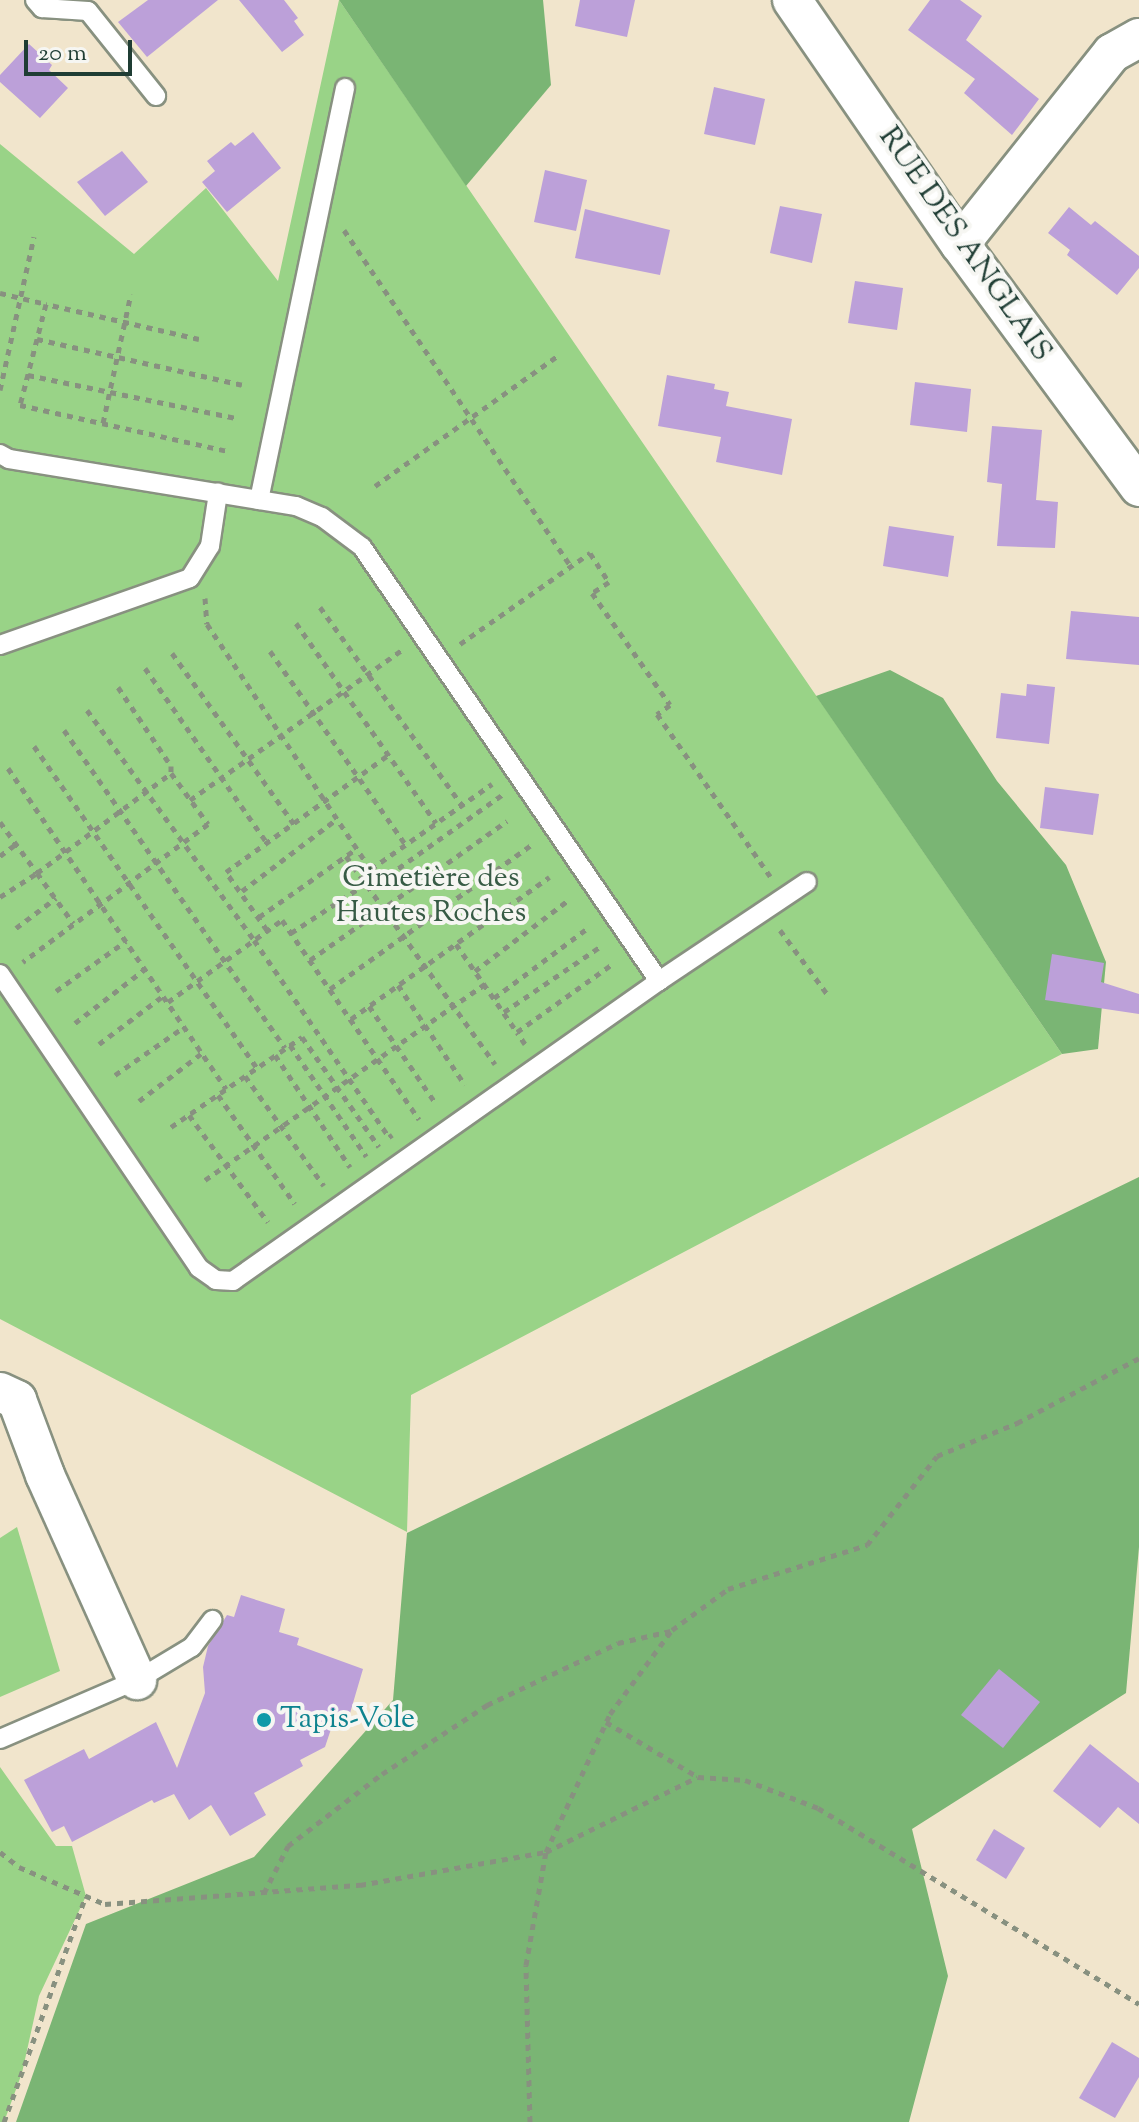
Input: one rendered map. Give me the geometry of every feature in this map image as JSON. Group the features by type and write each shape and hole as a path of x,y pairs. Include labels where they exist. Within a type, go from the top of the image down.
{"street":[{"name":"RUE DES ANGLAIS","path":"792,0 960,244 1139,487"},
{"path":"960,244 1112,53 1139,38"},
{"path":"0,1392 17,1400 45,1475 137,1680"}],"lane":[{"path":"35,0 42,8 88,11 156,96"},
{"path":"259,500 345,88"},
{"path":"0,454 9,459 296,506 322,517 362,547 659,981"},
{"path":"0,645 190,578 210,546 218,493"},
{"path":"1,976 199,1268 216,1280 233,1281 659,981 807,882"},
{"path":"0,1739 137,1680 192,1647 212,1620"}],"path":[{"path":"318,218 343,229 571,567"},
{"path":"0,390 34,237"},
{"path":"0,293 199,339"},
{"path":"103,423 131,294"},
{"path":"46,304 20,405 227,451"},
{"path":"37,339 242,385"},
{"path":"375,486 472,420 557,356"},
{"path":"28,375 235,418"},
{"path":"210,546 205,604 207,624 379,882 522,781"},
{"path":"439,659 590,553 609,582 592,593 670,705 657,714 784,897"},
{"path":"320,607 462,805"},
{"path":"296,623 436,823"},
{"path":"190,800 422,635"},
{"path":"270,651 406,845"},
{"path":"172,653 294,824"},
{"path":"145,668 267,843"},
{"path":"1,976 208,824 171,773 171,766 118,687"},
{"path":"87,710 254,940 389,1137 398,1130"},
{"path":"64,730 366,1156 341,1173"},
{"path":"34,746 257,1068"},
{"path":"267,930 226,872 388,755"},
{"path":"8,768 226,1089"},
{"path":"0,897 171,773"},
{"path":"371,869 496,781"},
{"path":"242,891 337,819"},
{"path":"310,960 507,821"},
{"path":"0,822 73,923"},
{"path":"0,856 16,844"},
{"path":"330,989 531,845"},
{"path":"259,918 356,849"},
{"path":"346,856 495,1064"},
{"path":"291,933 376,877"},
{"path":"351,1019 549,877"},
{"path":"16,928 56,898"},
{"path":"475,971 570,899"},
{"path":"765,910 828,995"},
{"path":"168,1002 282,920 434,1140"},
{"path":"494,998 588,928"},
{"path":"56,991 126,941"},
{"path":"456,943 525,1045 515,1051"},
{"path":"504,1012 601,946"},
{"path":"517,1032 611,965"},
{"path":"75,1023 145,969"},
{"path":"205,1180 485,984"},
{"path":"398,985 465,1085"},
{"path":"99,1044 163,996"},
{"path":"369,1006 438,1102 408,1124"},
{"path":"115,1075 184,1027"},
{"path":"171,1127 302,1037 394,1168"},
{"path":"139,1101 202,1053"},
{"path":"275,1055 350,1167"},
{"path":"485,1071 505,1058"},
{"path":"245,1076 338,1206"},
{"path":"452,1094 475,1078"},
{"path":"218,1095 295,1204"},
{"path":"189,1115 267,1223 276,1217"},
{"path":"314,1191 332,1179"},
{"path":"286,1210 304,1197"},
{"path":"530,2122 526,1965 546,1852 606,1722 672,1630 728,1589 867,1545 937,1456 1017,1423 1139,1358"},
{"path":"264,1893 288,1846 382,1774 487,1705 618,1643 672,1630"},
{"path":"606,1722 698,1777 745,1780 818,1808 1139,2004"},
{"path":"0,1852 19,1867 105,1904 360,1885 546,1852 698,1777"},
{"path":"4,2122 86,1896"}],"green space":[{"name":"Cimetière des Hautes Roches","path":"339,0 1062,1054 411,1395 407,1532 0,1319 0,144 134,254 206,188 278,281"},
{"path":"339,0 543,0 551,85 466,186"},
{"path":"890,670 943,698 997,781 1066,865 1106,962 1098,1049 1062,1054 816,696"},
{"path":"1139,1177 1139,1547 1126,1693 912,1829 948,1976 909,2122 16,2122 86,1924 254,1857 393,1700 407,1533"},
{"path":"17,1527 60,1671 0,1697 0,1538"},
{"path":"0,1767 56,1846 72,1846 86,1896 39,1996 22,2073 4,2122 0,2122"}],"building":[{"path":"148,0 218,0 147,57 118,22"},
{"path":"239,0 284,0 298,18 294,21 304,35 282,52"},
{"path":"580,0 635,0 627,37 575,26"},
{"path":"930,0 960,0 982,16 966,40 1039,99 1012,135 964,93 975,79 908,30"},
{"path":"29,44 52,65 49,70 68,88 40,118 0,82 0,75"},
{"path":"714,87 765,99 755,145 704,134"},
{"path":"253,132 281,168 227,212 202,182 215,171 207,161 231,142 235,146"},
{"path":"122,151 148,182 105,216 77,182"},
{"path":"545,170 587,180 576,231 534,222"},
{"path":"780,206 822,214 812,263 770,253"},
{"path":"1069,207 1091,225 1095,221 1139,256 1139,268 1117,295 1067,255 1070,250 1048,233"},
{"path":"585,209 670,230 660,275 575,258"},
{"path":"855,281 903,288 897,330 848,323"},
{"path":"667,375 715,384 714,389 729,392 726,406 792,419 782,475 716,462 721,437 658,426"},
{"path":"915,382 971,389 967,432 910,425"},
{"path":"992,426 1042,430 1036,500 1058,502 1055,548 997,546 1002,484 987,482"},
{"path":"889,526 954,536 948,577 883,566"},
{"path":"1071,611 1139,617 1139,665 1066,659"},
{"path":"1027,684 1055,687 1049,744 996,738 1001,693 1026,696"},
{"path":"1045,787 1099,794 1093,835 1040,828"},
{"path":"1052,954 1104,963 1101,982 1139,994 1139,1014 1045,1000"},
{"name":"Tapis-Vole","path":"241,1595 285,1609 279,1632 299,1638 297,1645 363,1669 348,1720 335,1717 325,1747 300,1760 303,1766 254,1793 266,1815 230,1836 211,1805 189,1820 174,1794 154,1803 152,1800 72,1842 64,1826 52,1832 24,1780 84,1749 89,1759 156,1722 177,1768 205,1693 203,1667 208,1646 227,1615 234,1617"},
{"path":"999,1669 1040,1702 1003,1748 961,1715"},
{"path":"1090,1744 1139,1783 1139,1824 1118,1807 1100,1828 1053,1791"},
{"path":"994,1829 1025,1848 1006,1879 976,1860"},
{"path":"1112,2042 1139,2058 1139,2077 1115,2118 1079,2098"}],"place":[{"name":"Tapis-Vole","path":"264,1720"}]}
